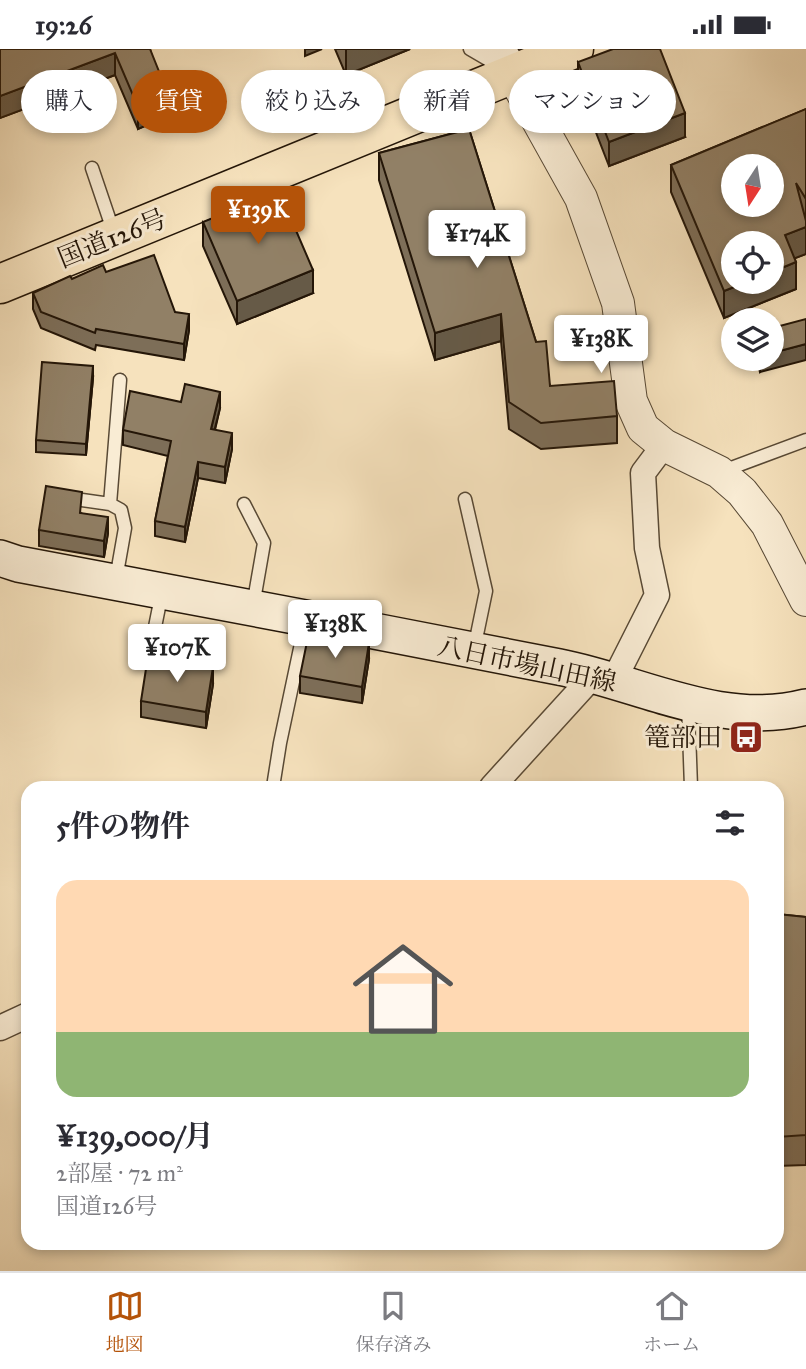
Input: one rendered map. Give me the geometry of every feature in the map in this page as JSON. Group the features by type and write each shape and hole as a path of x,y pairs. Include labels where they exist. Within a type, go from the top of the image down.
{"highway":[{"name":"国道126号","path":"0,284 115,237 506,57 575,49"}],"main road":[{"name":"八日市場山田線","path":"0,558 18,564 563,668 688,703 743,714 769,714 806,707"}],"street":[{"path":"506,57 581,198 618,303 631,401 643,428 664,445 719,473 742,492 767,524 806,600"},
{"path":"498,781 603,679 657,595 647,548 643,473 664,445"},
{"path":"0,1028 21,1019"}],"lane":[{"path":"470,49 506,57"},
{"path":"92,168 115,237"},
{"path":"110,504 120,380"},
{"path":"719,473 806,440"},
{"path":"51,495 110,504 121,510 125,528 116,583"},
{"path":"465,499 486,591 474,651"},
{"path":"244,504 264,543 253,609"},
{"path":"162,592 149,657 177,662"},
{"path":"274,781 307,619"},
{"path":"688,703 691,781"}],"building":[{"path":"0,49 150,49 158,70 131,70 131,91 115,53 70,70 21,70 21,88 0,96"},
{"path":"613,49 660,49 668,70 581,70 578,62"},
{"path":"676,90 685,113 676,116"},
{"path":"806,109 806,199 796,183 806,227 785,235 796,262 784,267 784,231 721,231 721,284 671,165"},
{"path":"454,133 470,133 536,342 546,341 550,386 614,381 617,416 541,423 509,402 501,314 435,333 379,153"},
{"path":"606,133 633,133 609,142"},
{"path":"279,191 313,270 237,301 203,222"},
{"path":"154,255 175,312 189,314 184,344 96,329 95,333 41,312 33,293 103,265 106,272"},
{"path":"806,319 806,344 784,350 784,325"},
{"path":"42,362 93,366 86,444 36,440"},
{"path":"185,384 220,392 211,429 232,433 225,467 198,462 185,527 155,521 171,441 123,430 130,391 181,402"},
{"path":"46,486 82,492 80,513 108,517 104,541 39,530"},
{"path":"309,632 369,643 362,687 300,676"},
{"path":"148,656 213,667 206,712 141,701"},
{"path":"784,915 806,917 806,1135 784,1137"}],"place":[{"name":"篭部田","path":"746,737"}]}
